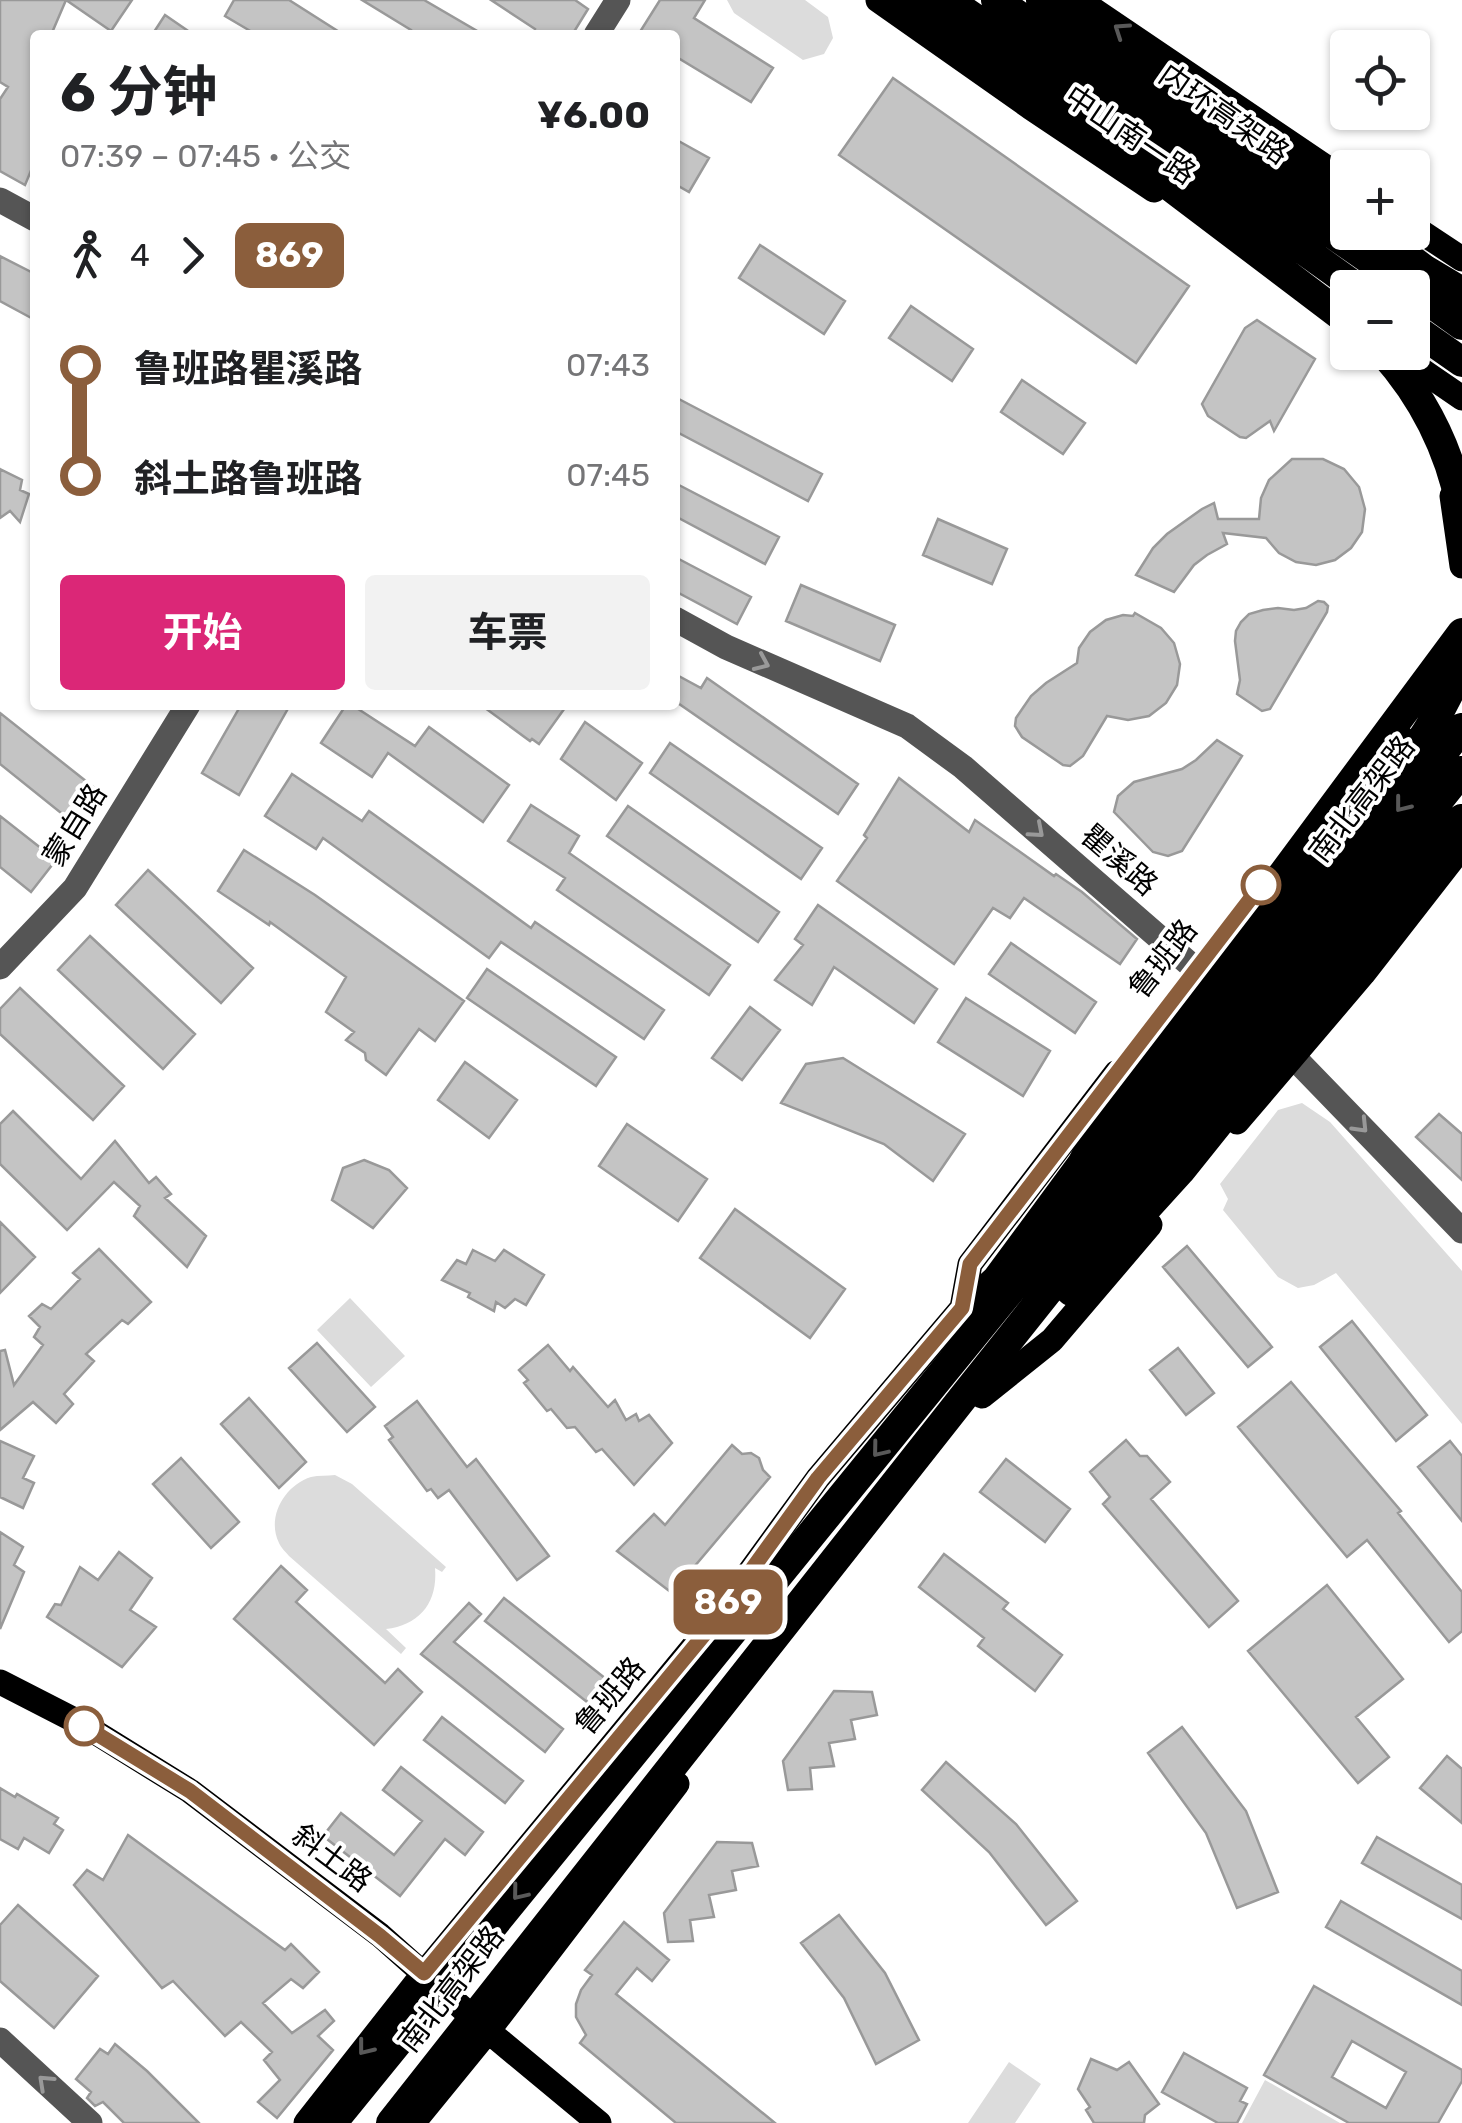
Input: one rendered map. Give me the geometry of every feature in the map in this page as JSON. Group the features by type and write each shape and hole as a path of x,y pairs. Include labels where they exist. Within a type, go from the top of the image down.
{"highway":[{"path":"906,0 1080,118 1330,307"},
{"path":"948,0 1332,270"},
{"name":"内环高架路","path":"996,0 1386,270"},
{"path":"1041,0 1330,201"},
{"path":"1398,250 1462,294"},
{"name":"内环高架路","path":"1430,301 1462,324"},
{"path":"1430,340 1462,362"},
{"path":"1401,370 1448,456 1462,513"},
{"path":"1418,397 1462,449"},
{"path":"940,1374 1078,1174 1403,765 1442,706 1459,654"},
{"name":"南北高架路","path":"332,2123 1302,933 1462,728"},
{"name":"南北高架路","path":"390,2123 974,1395 1462,771"},
{"path":"974,1395 1180,1171 1462,819"}],"main road":[{"name":"中山南一路","path":"878,0 1330,309"},
{"name":"中山南一路","path":"928,0 1330,281"},
{"path":"1020,0 1330,210"},
{"path":"1079,0 1330,170"},
{"path":"1430,238 1462,259"},
{"path":"1392,250 1462,294"},
{"path":"1430,352 1462,374"},
{"path":"1407,370 1436,423 1462,566"},
{"path":"1418,370 1462,398"},
{"name":"鲁班路","path":"306,2123 424,1973 708,1630 818,1478 962,1308 996,1278 1204,977 1329,841 1459,654"},
{"path":"413,2123 488,2031 974,1395 1462,799"},
{"path":"974,1395 1052,1340 1363,974 1462,847"},
{"name":"斜土路","path":"0,1682 82,1724 190,1791 380,1936 600,2123"}],"street":[{"path":"599,30 618,0"},
{"path":"0,200 30,216"},
{"name":"瞿溪路","path":"680,622 726,647 908,726 963,768 1294,1055 1462,1231"},
{"name":"蒙自路","path":"0,967 76,888 185,710"},
{"path":"0,2040 90,2123"}],"shaded area":[{"path":"727,0 805,0 828,17 833,38 824,54 803,60 734,13"},
{"path":"1302,1103 1330,1122 1462,1271 1462,1424 1336,1273 1314,1285 1298,1288 1278,1277 1223,1210 1228,1199 1220,1184 1278,1110"},
{"path":"350,1298 405,1356 371,1387 317,1330"},
{"path":"335,1475 352,1484 446,1567 442,1572 435,1568 433,1591 424,1610 408,1623 386,1629 406,1648 401,1654 279,1543 275,1523 286,1495 311,1477"},
{"path":"1009,2062 1041,2084 1015,2123 968,2123"},
{"path":"1265,2080 1340,2123 1242,2123"}],"building":[{"path":"0,0 66,0 53,30 30,30 30,173 25,185 0,171 0,99 8,87 0,82"},
{"path":"66,0 132,0 110,30"},
{"path":"234,0 289,0 336,30 249,30 225,16"},
{"path":"362,0 424,0 475,30 411,30"},
{"path":"491,0 575,0 588,9 575,30 535,29"},
{"path":"660,0 705,0 694,18 773,68 751,102 680,59 680,30 641,30"},
{"path":"165,15 187,30 155,30"},
{"path":"893,78 1189,286 1136,363 839,155"},
{"path":"680,142 709,158 689,192 680,187"},
{"path":"760,245 845,301 824,334 739,278"},
{"path":"0,256 30,271 30,317 0,301"},
{"path":"911,306 973,349 952,381 889,338"},
{"path":"1257,320 1315,359 1274,431 1270,421 1246,438 1208,416 1202,404 1245,328"},
{"path":"1022,380 1085,423 1063,454 1001,412"},
{"path":"680,400 822,474 808,501 680,434"},
{"path":"1292,459 1323,459 1344,469 1359,487 1365,509 1362,532 1351,548 1335,560 1316,565 1296,562 1279,553 1266,538 1223,533 1227,544 1194,565 1174,592 1136,575 1167,534 1214,503 1218,519 1259,519 1261,498 1269,480"},
{"path":"0,469 22,480 20,490 29,494 20,522 10,511 0,518"},
{"path":"680,486 779,537 765,564 680,519"},
{"path":"938,519 1007,549 992,584 923,555"},
{"path":"680,560 751,597 737,624 680,594"},
{"path":"801,585 895,625 880,661 786,621"},
{"path":"1318,601 1328,606 1327,612 1270,709 1262,711 1237,694 1240,680 1236,631 1249,614 1306,608"},
{"path":"1135,613 1161,628 1174,643 1180,664 1177,685 1166,703 1149,716 1128,720 1107,716 1083,756 1070,766 1063,765 1022,737 1015,726 1016,718 1031,696 1077,663 1079,648 1090,632 1106,620"},
{"path":"680,677 701,688 707,678 858,784 838,814 680,704"},
{"path":"238,710 287,710 239,795 202,773"},
{"path":"343,710 360,710 415,746 429,727 509,785 483,822 388,753 372,777 321,743"},
{"path":"488,710 563,710 539,744"},
{"path":"0,713 106,797 81,829 0,764"},
{"path":"585,722 642,763 616,800 561,759"},
{"path":"1217,740 1242,756 1182,851 1168,856 1153,852 1114,812 1118,796 1134,782 1182,769"},
{"path":"670,743 822,848 801,879 650,773"},
{"path":"292,774 362,821 369,811 531,928 535,922 664,1010 644,1039 501,942 489,958 323,838 316,849 265,816"},
{"path":"899,778 969,832 975,820 1082,892 1137,939 1120,964 1024,898 1010,918 993,908 954,964 837,881 867,838 864,835"},
{"path":"531,805 579,836 569,853 730,965 709,995 557,890 565,878 508,841"},
{"path":"628,806 779,912 758,942 607,836"},
{"path":"0,816 56,860 31,892 0,867"},
{"path":"244,850 315,895 464,1001 435,1041 419,1029 386,1075 346,1040 354,1032 326,1012 346,977 270,922 269,925 218,891"},
{"path":"148,870 253,968 221,1003 116,905"},
{"path":"818,905 937,989 914,1023 834,967 812,1005 775,980 803,945 795,939"},
{"path":"90,936 195,1034 163,1069 58,970"},
{"path":"1011,943 1096,1002 1075,1033 989,974"},
{"path":"487,969 616,1057 596,1086 467,998"},
{"path":"20,988 124,1086 93,1120 0,1034 0,1009"},
{"path":"966,998 1050,1051 1023,1096 938,1042"},
{"path":"750,1007 780,1030 742,1080 712,1058"},
{"path":"843,1058 965,1134 933,1181 884,1144 781,1103 806,1064"},
{"path":"465,1062 517,1100 489,1138 438,1100"},
{"path":"13,1111 81,1179 115,1141 149,1183 156,1177 171,1194 165,1198 206,1236 187,1267 134,1216 140,1206 114,1182 67,1230 0,1164 0,1124"},
{"path":"1439,1114 1462,1134 1462,1180 1416,1137"},
{"path":"627,1124 707,1179 678,1221 599,1166"},
{"path":"364,1160 389,1170 407,1188 373,1228 332,1200 343,1168"},
{"path":"735,1209 845,1289 810,1338 700,1258"},
{"path":"0,1222 35,1257 0,1293"},
{"path":"1187,1246 1272,1347 1248,1367 1163,1267"},
{"path":"99,1249 151,1302 128,1324 122,1320 86,1354 94,1361 64,1394 73,1404 56,1423 33,1402 0,1430 0,1351 5,1350 14,1385 43,1345 34,1337 40,1327 29,1316 42,1304 51,1309 80,1279 73,1273"},
{"path":"473,1250 495,1261 504,1250 544,1275 526,1305 515,1299 505,1308 496,1302 494,1311 468,1297 470,1293 442,1280 457,1260 466,1264"},
{"path":"1352,1321 1427,1415 1396,1441 1320,1347"},
{"path":"317,1343 375,1407 347,1432 289,1368"},
{"path":"548,1345 608,1407 615,1400 626,1420 636,1414 639,1421 649,1415 672,1443 634,1485 602,1449 596,1452 575,1427 567,1428 551,1409 547,1411 524,1383 528,1380 519,1370"},
{"path":"1178,1348 1214,1393 1186,1415 1150,1370"},
{"path":"1291,1382 1401,1511 1398,1513 1462,1592 1462,1631 1449,1642 1367,1540 1347,1557 1238,1427"},
{"path":"249,1398 306,1462 279,1488 221,1424"},
{"path":"417,1401 467,1467 476,1459 549,1556 517,1580 449,1490 438,1498 431,1489 427,1491 389,1440 393,1437 385,1426"},
{"path":"1126,1440 1170,1482 1151,1499 1238,1601 1209,1627 1103,1504 1110,1497 1090,1472"},
{"path":"0,1441 34,1456 23,1478 34,1483 23,1508 0,1497"},
{"path":"1450,1441 1462,1456 1462,1521 1418,1467"},
{"path":"732,1445 742,1454 751,1453 759,1458 770,1477 672,1593 617,1551 654,1514 665,1525"},
{"path":"181,1458 239,1522 211,1548 153,1484"},
{"path":"1006,1459 1070,1509 1045,1542 980,1492"},
{"path":"0,1532 23,1547 14,1565 24,1572 0,1629"},
{"path":"119,1552 152,1578 130,1610 156,1627 122,1667 47,1617 55,1604 61,1605 80,1567 98,1580"},
{"path":"944,1554 1008,1603 1003,1609 1062,1655 1035,1691 978,1646 984,1638 919,1587"},
{"path":"281,1566 307,1590 296,1602 385,1683 398,1669 422,1692 374,1745 234,1619"},
{"path":"1327,1585 1403,1679 1356,1717 1389,1757 1358,1783 1248,1651"},
{"path":"504,1598 606,1679 587,1702 485,1621"},
{"path":"469,1603 481,1614 454,1642 563,1729 545,1752 421,1654"},
{"path":"834,1691 872,1692 877,1715 851,1720 855,1739 829,1743 834,1766 810,1768 812,1789 788,1790 783,1761"},
{"path":"442,1717 523,1781 505,1803 424,1740"},
{"path":"1182,1727 1246,1811 1278,1892 1237,1908 1206,1833 1148,1753"},
{"path":"1447,1756 1462,1769 1462,1823 1420,1788"},
{"path":"946,1762 1016,1824 1077,1901 1046,1925 989,1852 922,1790"},
{"path":"401,1767 483,1832 465,1855 445,1839 400,1896 323,1836 341,1813 394,1855 422,1821 383,1790"},
{"path":"0,1788 58,1818 54,1824 63,1830 49,1853 24,1838 18,1849 0,1839"},
{"path":"128,1835 285,1950 291,1944 319,1972 303,1988 291,1979 263,2003 292,2033 325,2010 334,2021 318,2036 333,2050 277,2118 258,2102 280,2080 264,2060 272,2052 241,2022 225,2036 173,1981 162,1988 74,1885 87,1870 103,1880"},
{"path":"1377,1837 1462,1885 1462,1919 1362,1863"},
{"path":"717,1842 752,1843 758,1866 732,1871 736,1890 709,1895 714,1917 690,1920 693,1941 668,1942 664,1913"},
{"path":"1341,1901 1462,1971 1462,2005 1326,1927"},
{"path":"18,1905 98,1976 54,2028 0,1981 0,1925"},
{"path":"839,1915 885,1973 919,2040 876,2064 844,1998 801,1943"},
{"path":"624,1922 669,1960 652,1981 637,1968 616,1994 775,2123 676,2123 580,2043 586,2035 576,2017 576,2004 592,1975 585,1970"},
{"path":"1314,1986 1462,2070 1462,2081 1438,2123 1349,2123 1264,2075","holes":["1352,2041 1406,2072 1386,2108 1332,2077"]},
{"path":"115,2044 199,2123 124,2123 103,2102 95,2106 87,2098 91,2092 76,2079 100,2049 108,2054"},
{"path":"1184,2053 1247,2088 1240,2101 1247,2104 1237,2123 1218,2123 1162,2092"},
{"path":"1091,2059 1117,2070 1129,2062 1159,2104 1145,2115 1144,2123 1094,2123 1086,2110 1090,2107 1078,2089"}],"bus line":[{"name":"869","path":"84,1726 190,1791 424,1973 708,1630 818,1478 962,1308 970,1264 1261,885"}]}
